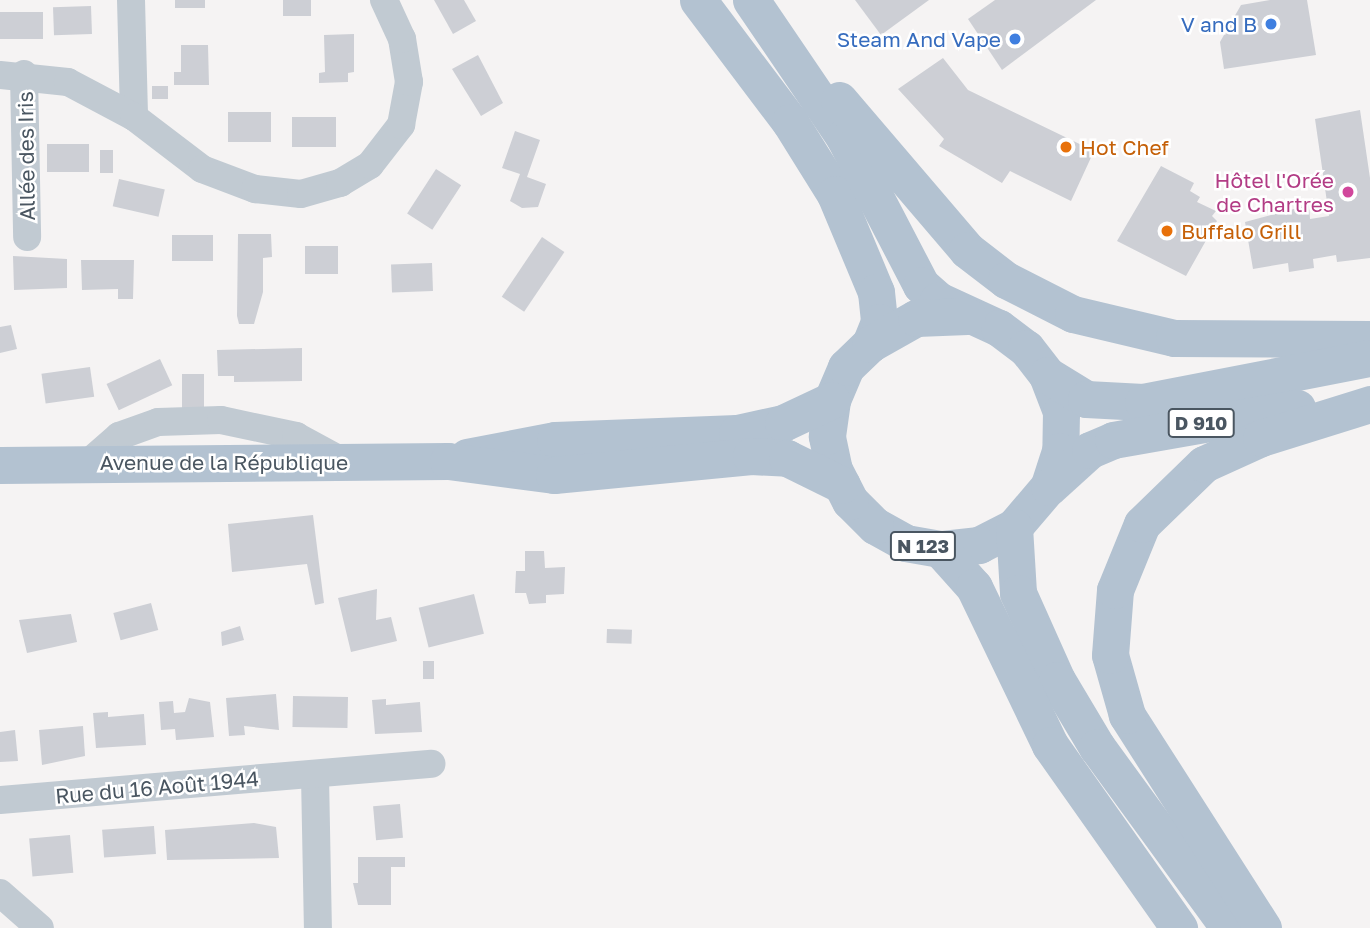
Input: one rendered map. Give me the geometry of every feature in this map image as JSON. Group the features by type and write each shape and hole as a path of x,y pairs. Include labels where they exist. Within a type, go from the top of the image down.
{"main road":[{"path":"698,0 790,122 835,194 876,292 879,321 870,344"},
{"path":"757,8 967,250 1040,299 1108,326 1174,338 1370,339"},
{"name":"N 123","path":"757,8 844,138 908,267 939,300 1008,335 1047,375 1060,412 1060,451 1048,488 1014,527 979,545 940,549 906,543 875,526 842,485 827,436 832,400 846,368 870,344 916,318 967,316"},
{"name":"D 910","path":"1047,375 1086,399 1143,402 1370,358"},
{"name":"D 910","path":"1048,488 1090,450 1113,440 1370,397"},
{"name":"Avenue de la République","path":"448,461 555,440 737,433 783,423 832,400"},
{"path":"1263,928 1127,715 1110,655 1115,590 1142,524 1204,464 1261,438 1370,404"},
{"name":"Avenue de la République","path":"0,465 448,461 554,475 751,456 787,458 842,485"},
{"path":"1014,527 1018,593 1057,680 1097,747 1229,928"},
{"name":"N 123","path":"940,549 974,587 1050,745 1179,928"}],"street":[{"path":"131,0 134,117"},
{"path":"12,75 68,82 134,117 202,169 255,189 301,194 340,183 370,164 401,125 409,82 402,39 384,0"},
{"name":"Allée des Iris","path":"12,75 27,237"},
{"name":"Rue du 16 Août 1944","path":"0,800 315,776 431,764"},
{"path":"315,776 318,928"},
{"path":"0,892 40,928"}],"building":[{"path":"175,0 205,0 205,8 175,8"},
{"path":"283,0 311,0 311,16 283,16"},
{"path":"434,0 464,0 476,21 453,34"},
{"path":"855,0 929,0 881,35"},
{"path":"995,0 1096,0 1002,70 968,19"},
{"name":"V and B","path":"1270,0 1307,0 1316,55 1224,69 1220,42 1241,5"},
{"path":"91,6 92,34 54,35 53,7"},
{"path":"0,12 43,12 43,39 0,39"},
{"path":"354,34 354,72 348,73 348,82 319,83 319,73 325,72 324,35"},
{"path":"181,45 208,45 209,85 174,85 174,72 181,72"},
{"path":"478,55 503,103 481,116 452,69"},
{"path":"943,58 968,90 1094,151 1071,201 1010,171 1002,183 939,146 944,139 898,89"},
{"path":"152,86 168,86 168,99 152,99"},
{"name":"Hôtel l'Orée de Chartres","path":"1360,110 1370,178 1370,258 1337,262 1336,255 1313,259 1314,268 1289,272 1288,263 1253,269 1245,222 1309,205 1310,219 1329,216 1315,119"},
{"path":"228,112 271,112 271,142 228,142"},
{"path":"292,117 336,117 336,147 292,147"},
{"path":"515,131 540,140 527,177 546,184 538,207 522,208 510,201 520,174 502,168"},
{"path":"47,144 89,144 89,172 47,172"},
{"path":"100,150 113,150 113,173 100,173"},
{"name":"Buffalo Grill","path":"1161,166 1194,183 1190,191 1200,197 1197,202 1216,211 1212,216 1217,221 1186,276 1117,241"},
{"path":"436,169 461,185 432,230 407,213"},
{"path":"119,179 165,190 158,217 113,206"},
{"path":"238,234 271,234 272,257 263,258 263,292 254,324 239,324 237,316"},
{"path":"172,235 213,235 213,261 172,261"},
{"path":"542,237 564,252 524,312 502,297"},
{"path":"305,246 338,246 338,274 305,274"},
{"path":"13,256 67,259 67,288 14,290"},
{"path":"81,260 134,260 133,299 118,299 118,289 82,290"},
{"path":"432,263 433,291 392,292 391,264"},
{"path":"11,325 17,349 0,353 0,327"},
{"path":"302,348 302,381 234,382 234,376 218,376 217,350"},
{"path":"160,359 172,385 119,410 107,384"},
{"path":"90,367 94,397 46,404 41,374"},
{"path":"182,374 204,374 204,423 182,423"},
{"path":"313,515 324,603 315,605 307,564 232,572 228,524"},
{"path":"525,551 544,551 545,568 565,567 564,594 546,595 546,603 529,604 526,593 515,593 516,571 525,571"},
{"path":"377,589 376,620 391,617 397,641 351,652 338,598"},
{"path":"474,594 484,634 429,648 419,608"},
{"path":"151,603 158,630 121,640 113,613"},
{"path":"71,614 77,642 27,653 19,620"},
{"path":"240,626 244,640 222,646 221,632"},
{"path":"607,629 632,630 631,644 607,643"},
{"path":"423,661 434,661 434,679 423,679"},
{"path":"276,694 279,730 244,726 245,735 229,736 226,698"},
{"path":"293,696 348,697 347,728 292,727"},
{"path":"189,698 210,702 214,737 176,740 175,729 161,730 159,702 173,701 174,713 185,712"},
{"path":"386,699 386,705 420,702 422,732 375,734 372,700"},
{"path":"108,712 108,717 144,714 146,745 96,748 93,713"},
{"path":"83,726 85,756 42,765 39,730"},
{"path":"15,730 18,761 0,762 0,732"},
{"path":"400,804 403,838 376,840 373,806"},
{"path":"254,823 276,827 279,858 167,860 165,830"},
{"path":"154,826 156,854 104,858 102,830"},
{"path":"70,835 73,873 32,876 29,839"},
{"path":"358,857 405,857 405,867 391,867 391,905 358,905 353,883 358,883"}],"place":[{"name":"V and B","path":"1271,24"},
{"name":"Steam And Vape","path":"1015,39"},
{"name":"Hot Chef","path":"1066,147"},
{"name":"Hôtel l'Orée de Chartres","path":"1348,192"},
{"name":"Buffalo Grill","path":"1167,231"}]}
